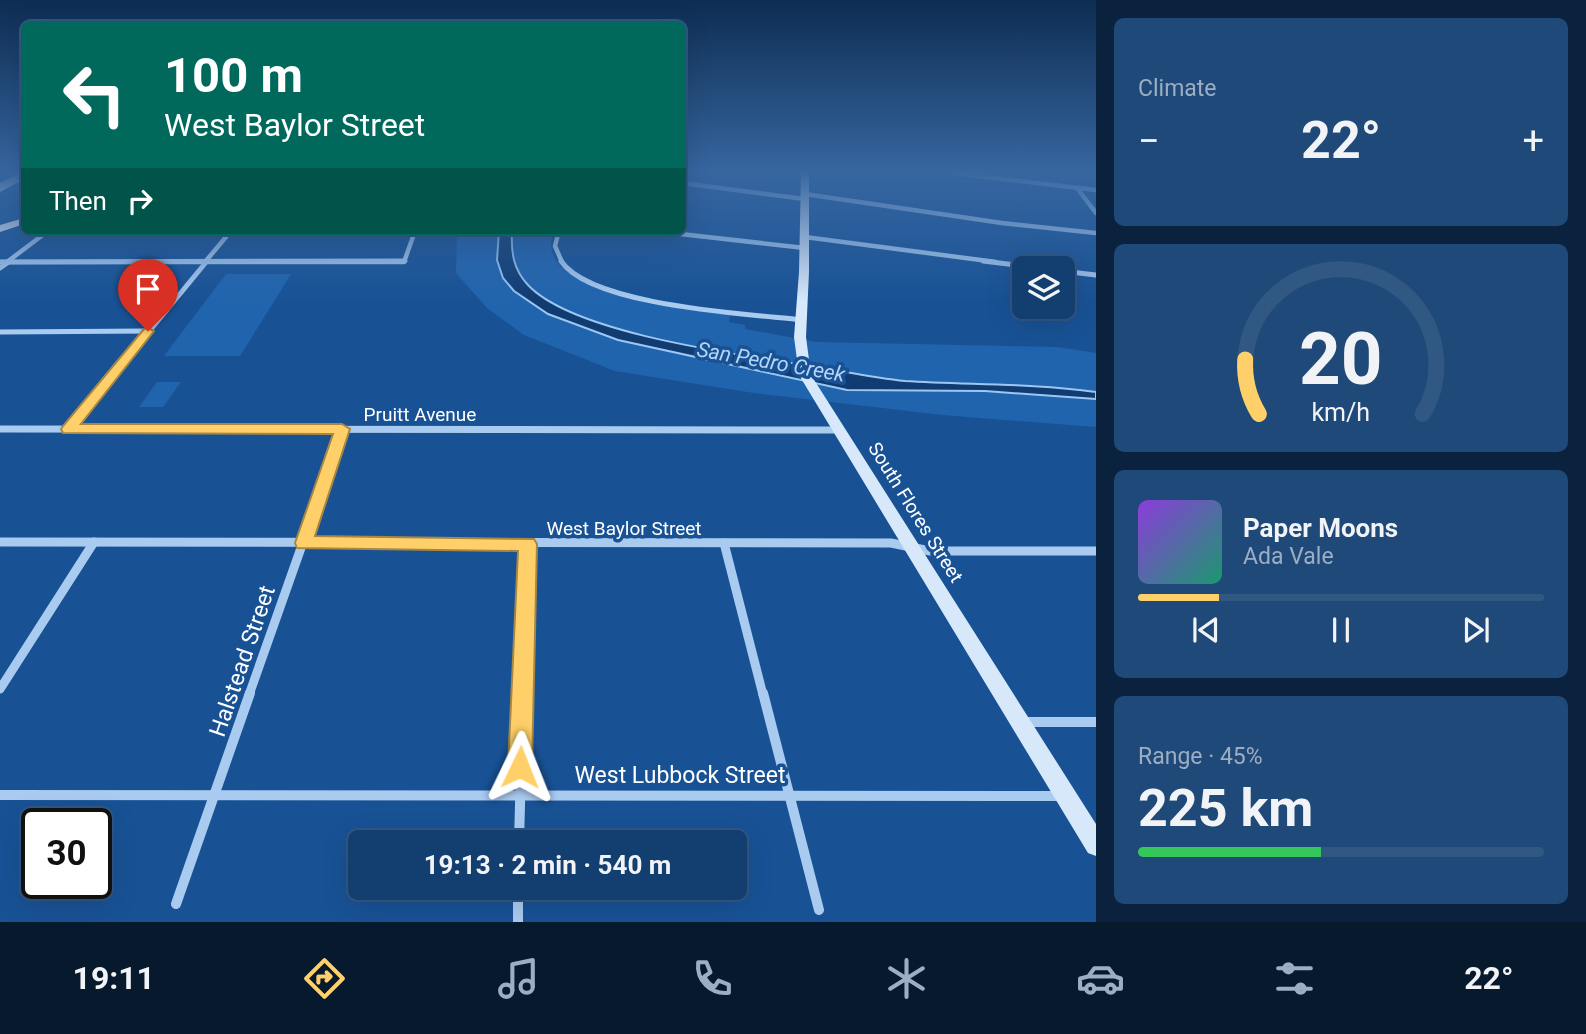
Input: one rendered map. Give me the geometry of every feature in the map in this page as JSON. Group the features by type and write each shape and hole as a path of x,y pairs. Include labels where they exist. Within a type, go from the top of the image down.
{"main road":[{"name":"South Flores Street","path":"805,216 802,320 799,338 805,375 1096,845"},
{"path":"0,229 21,222"}],"street":[{"path":"951,216 1096,233"},
{"path":"0,268 43,235"},
{"path":"69,429 228,235"},
{"path":"0,262 404,262 414,235"},
{"path":"558,235 555,246 563,264 589,282 610,290 640,298 802,320"},
{"path":"686,235 805,248"},
{"path":"805,237 1012,264"},
{"path":"1075,273 1096,275"},
{"path":"0,332 148,331"},
{"name":"Pruitt Avenue","path":"0,429 841,430"},
{"name":"Halstead Street","path":"176,904 342,429"},
{"name":"West Baylor Street","path":"0,542 891,543 930,551 1096,551"},
{"path":"0,689 94,542"},
{"path":"724,543 819,910"},
{"path":"519,830 528,544"},
{"path":"1021,722 1096,722"},
{"name":"West Lubbock Street","path":"0,795 1066,796"},
{"path":"518,900 518,921"}],"shaded area":[{"path":"457,235 554,235 552,253 565,270 588,284 651,303 730,315 729,322 745,325 745,329 816,342 1057,347 1096,353 1096,427 943,415 754,393 615,371 524,335 487,308 456,273"},
{"path":"226,274 291,274 240,356 164,356"},
{"path":"157,382 181,382 163,407 139,407"}],"water":[{"name":"San Pedro Creek","path":"499,235 512,235 514,260 519,273 528,285 551,302 582,317 661,340 882,378 1072,389 1096,392 1096,399 985,391 847,390 618,340 548,314 514,291 503,278 497,260"}],"route":[{"path":"148,331 69,429 342,429 304,543 528,544 520,767"}]}
